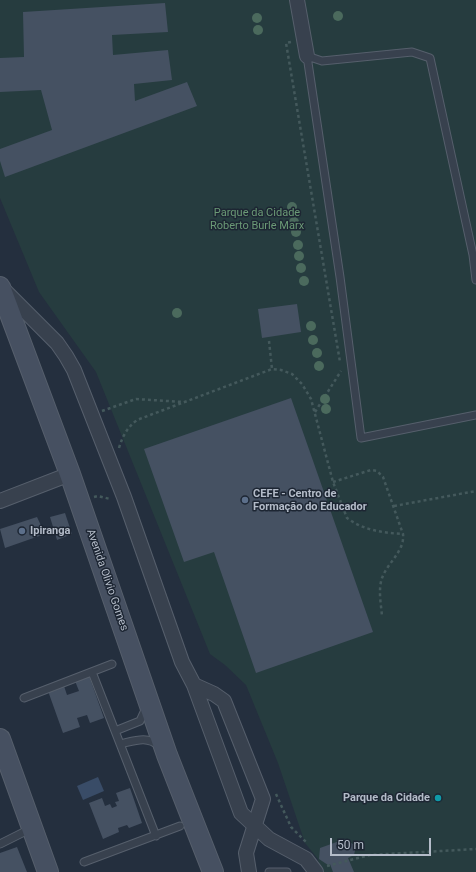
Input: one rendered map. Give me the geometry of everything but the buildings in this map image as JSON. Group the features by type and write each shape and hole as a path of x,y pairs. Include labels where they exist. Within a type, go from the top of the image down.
{"main road":[{"name":"Avenida Olivio Gomes","path":"0,287 70,474 167,755 213,872"},
{"path":"0,739 48,872"}],"street":[{"path":"297,0 307,56"},
{"path":"0,287 38,322 66,356 92,414 124,497 182,662 194,686 242,812 269,840 320,866"},
{"path":"0,501 70,474"},
{"path":"194,686 214,694 224,701 263,799 246,853 249,872"}],"lane":[{"path":"307,56 322,62 412,52 430,58 476,280"},
{"path":"307,56 340,278 361,438 476,415"},
{"path":"24,698 112,664"},
{"path":"92,672 156,836"},
{"path":"116,731 140,721 145,714 148,698"},
{"path":"120,744 145,739 155,742 167,755"},
{"path":"84,862 180,826"},
{"path":"0,844 32,827"},
{"path":"269,872 287,872"}],"path":[{"path":"303,40 286,43 341,372 314,412"},
{"path":"269,341 272,369"},
{"path":"117,454 123,436 128,427 137,420 272,369 287,371 302,384 311,398 333,482 347,518 365,527 384,533 403,534"},
{"path":"92,414 136,399 186,402"},
{"path":"333,482 371,470 377,471 384,477 403,534 404,542 382,579 380,590 382,616"},
{"path":"394,506 476,491"},
{"path":"79,502 98,496 114,500 124,497"},
{"path":"275,792 291,827 310,846"},
{"path":"320,866 327,866 370,855 476,849"}],"green space":[{"name":"Parque da Cidade Roberto Burle Marx","path":"0,0 476,0 476,872 320,872 318,859 305,843 278,763 246,685 225,665 210,654 96,372 39,292 0,198"}],"water":[{"path":"98,777 104,791 83,800 77,786"}],"place":[{"name":"CEFE - Centro de Formação do Educador","path":"245,500"},
{"name":"Ipiranga","path":"22,531"},
{"name":"Parque da Cidade","path":"438,798"}]}
